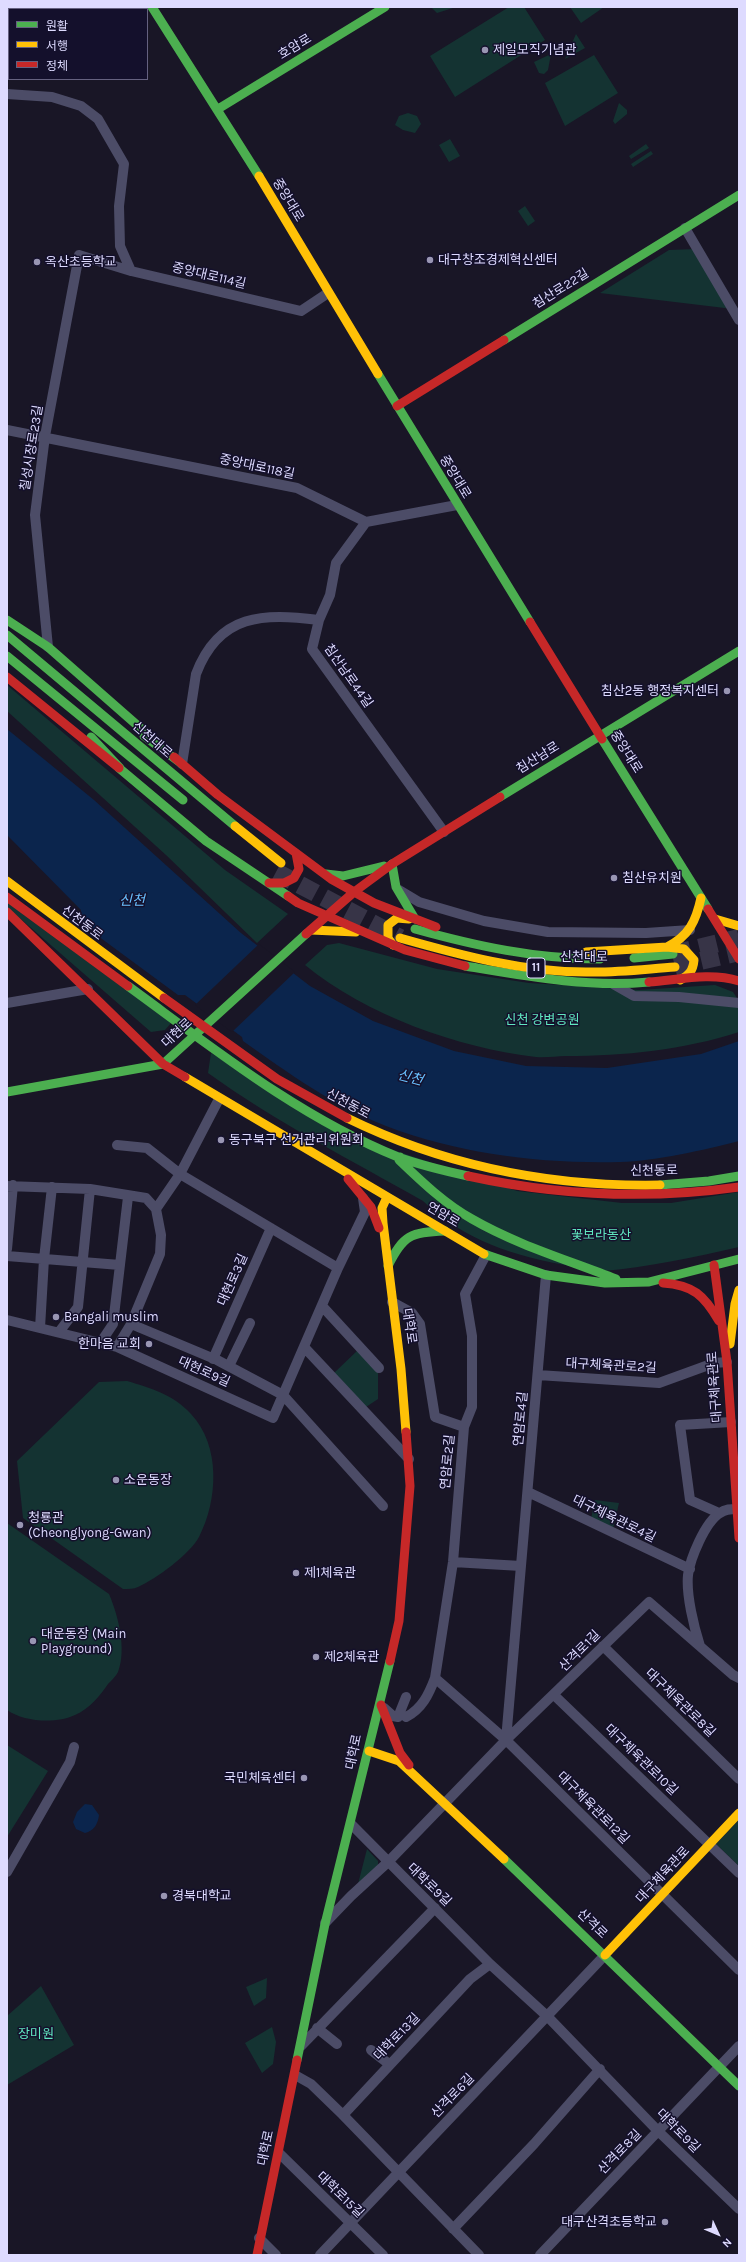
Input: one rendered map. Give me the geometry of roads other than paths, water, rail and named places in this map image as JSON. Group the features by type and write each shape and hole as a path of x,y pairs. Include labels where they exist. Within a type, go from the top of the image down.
{"main road":[{"name":"중앙대로","path":"152,7 218,109 457,505 739,959"},
{"name":"호암로","path":"218,109 385,7"},
{"name":"침산로22길","path":"397,406 739,195"},
{"path":"7,620 48,647 218,795 324,874 385,909 447,931 498,944 575,953 667,947 684,949 691,954 694,960 693,968 689,975 680,980"},
{"name":"신천대로","path":"7,635 43,663 220,816 281,864"},
{"name":"침산남로","path":"327,915 354,892 392,864 739,651"},
{"name":"신천대로","path":"7,656 190,806"},
{"path":"43,663 182,764"},
{"path":"7,677 120,768 206,841 298,903 393,945 478,970 561,981 614,984 726,977 739,981"},
{"path":"36,680 120,768"},
{"path":"268,883 287,884 296,878 300,866 296,854"},
{"path":"324,874 343,876 392,864 396,887 415,920"},
{"name":"신천동로","path":"7,881 132,976 288,1086 364,1127 402,1144 485,1168 582,1184 688,1184 739,1176"},
{"name":"신천동로","path":"7,897 284,1097 346,1132 400,1157 484,1180 557,1192 630,1197 669,1195 739,1187"},
{"path":"667,947 681,940 690,930 697,916 701,898"},
{"path":"298,903 307,924 362,932"},
{"name":"연암로","path":"7,912 88,989 163,1064 219,1099 486,1255 546,1275 605,1283 649,1282 739,1259"},
{"name":"대현로","path":"7,1092 163,1064 301,938 307,924 327,915"},
{"path":"393,945 388,938 388,925 397,918 415,920"},
{"path":"715,919 739,926"},
{"name":"신천대로","path":"404,926 453,940 506,952 578,960 616,959 673,954"},
{"name":"신천대로","path":"400,938 450,953 499,964 575,972 675,967"},
{"path":"402,1144 399,1160 432,1192 473,1219 516,1240 625,1283"},
{"path":"338,1169 371,1207 384,1238"},
{"name":"대학로","path":"257,2255 259,2238 279,2153 325,1924 351,1824 371,1733 381,1706 399,1621 408,1514 408,1459 405,1407 384,1238 382,1208 387,1197"},
{"path":"388,1266 397,1247 405,1236 418,1231 445,1231"},
{"name":"대구체육관로","path":"714,1265 727,1362 739,1538"},
{"path":"649,1282 680,1284 692,1288 706,1300 722,1326"},
{"path":"727,1362 735,1304 739,1290"},
{"path":"381,1706 400,1753 421,1780"},
{"name":"산격로","path":"368,1751 399,1760 605,1955 739,2086"},
{"name":"대구체육관로","path":"605,1955 739,1813"}],"street":[{"path":"7,94 52,97 81,106 98,118 124,164 118,206 120,246 131,271"},
{"path":"685,228 739,320"},
{"name":"중앙대로114길","path":"79,255 131,271 301,311 328,293"},
{"name":"칠성시장로23길","path":"48,647 35,515 45,436 79,255"},
{"name":"중앙대로118길","path":"7,430 45,436 297,488 366,522"},
{"path":"366,522 457,505"},
{"name":"침산남로44길","path":"366,522 336,563 330,595 320,620 312,649 444,832"},
{"path":"182,764 194,680 200,664 216,640 248,619 281,615 320,620"},
{"path":"396,887 419,902 484,920 548,932 646,933 690,930"},
{"path":"715,919 739,918"},
{"path":"614,984 634,996 699,998 739,1003"},
{"path":"7,1003 88,989"},
{"path":"156,1209 180,1174 219,1099"},
{"path":"117,1145 147,1148 180,1174 338,1268"},
{"path":"7,1249 10,1185 90,1189 128,1197 146,1198 156,1209 161,1235 160,1254 131,1324 117,1347"},
{"path":"40,1328 44,1259 52,1187"},
{"path":"59,1332 78,1307 84,1261 90,1189"},
{"path":"101,1342 113,1324 128,1197"},
{"name":"대현로9길","path":"7,1320 117,1347 273,1418 305,1348 338,1268 365,1212 363,1197"},
{"path":"359,1226 365,1223 378,1225"},
{"name":"대현로3길","path":"213,1359 271,1228"},
{"name":"연암로2길","path":"406,1717 422,1705 430,1692 435,1678 453,1562 464,1427 472,1407 472,1336 465,1294 486,1255"},
{"path":"7,1256 120,1265"},
{"name":"연암로4길","path":"506,1740 546,1275"},
{"path":"392,1302 412,1313 420,1324 435,1417 464,1427"},
{"path":"322,1306 379,1368"},
{"name":"대현로9길","path":"228,1366 250,1323"},
{"path":"131,1324 213,1359"},
{"path":"305,1348 408,1459"},
{"name":"대현로9길","path":"213,1359 283,1395"},
{"name":"대구체육관로2길","path":"538,1375 659,1383 714,1363 727,1362"},
{"path":"283,1395 383,1506"},
{"path":"719,1513 690,1500 680,1425 731,1422"},
{"name":"대구체육관로4길","path":"528,1492 690,1569"},
{"path":"700,1646 690,1604 688,1576 698,1542 712,1520 719,1513 738,1508"},
{"path":"453,1562 522,1566"},
{"name":"산격로1길","path":"446,1803 506,1740 649,1602 733,1675 739,1678"},
{"name":"대구체육관로8길","path":"603,1646 739,1779"},
{"path":"435,1678 506,1740"},
{"name":"대구체육관로10길","path":"554,1695 739,1873"},
{"path":"381,1706 393,1716 398,1717 406,1697"},
{"name":"대구체육관로12길","path":"506,1740 739,1970"},
{"path":"7,1872 70,1762 74,1747"},
{"path":"325,1924 351,1896 387,1863 446,1803"},
{"name":"대학로9길","path":"351,1824 387,1863 435,1908 490,1964 548,2017 600,2069 658,2131 739,2209"},
{"name":"대학로","path":"301,2046 435,1908"},
{"name":"산격로6길","path":"320,2255 397,2172 548,2017 605,1955"},
{"name":"대학로13길","path":"343,2115 470,1979 490,1964"},
{"path":"317,2028 337,2044"},
{"path":"719,2066 739,2046"},
{"path":"371,2050 389,2064"},
{"name":"산격로8길","path":"540,2255 719,2066"},
{"path":"453,2229 538,2139 600,2069"},
{"path":"295,2075 311,2084 343,2115 479,2255"},
{"name":"대학로15길","path":"279,2153 383,2255"},
{"path":"259,2238 276,2255"}],"water":[{"name":"신천","path":"7,729 94,800 241,933 310,986 373,1021 454,1051 526,1066 607,1068 701,1054 739,1041 739,1141 649,1160 590,1162 531,1159 472,1150 414,1136 367,1118 330,1099 294,1077 243,1041 242,1037 185,995 178,995 102,939 81,920 81,910 7,835"},
{"path":"85,1804 92,1805 99,1815 95,1827 91,1831 85,1833 76,1829 73,1822 77,1812"}],"tunnel":[{"path":"276,872 400,938"},
{"path":"673,954 739,938"},
{"path":"675,967 739,952"}],"place":[{"name":"제일모직기념관","path":"485,50"},
{"name":"대구창조경제혁신센터","path":"430,260"},
{"name":"옥산초등학교","path":"37,262"},
{"name":"침산2동 행정복지센터","path":"727,691"},
{"name":"침산유치원","path":"614,878"},
{"name":"동구북구 선거관리위원회","path":"221,1140"},
{"name":"Bangali muslim","path":"56,1317"},
{"name":"한마음 교회","path":"149,1344"},
{"name":"소운동장","path":"116,1480"},
{"name":"청룡관 (Cheonglyong-Gwan)","path":"20,1525"},
{"name":"제1체육관","path":"296,1573"},
{"name":"대운동장 (Main Playground)","path":"33,1641"},
{"name":"제2체육관","path":"316,1657"},
{"name":"국민체육센터","path":"304,1778"},
{"name":"경북대학교","path":"164,1896"},
{"name":"대구산격초등학교","path":"665,2222"}],"park label":[{"name":"신천 강변공원","path":"542,1020"},
{"name":"꽃보라동산","path":"601,1235"},
{"name":"장미원","path":"36,2034"}]}
